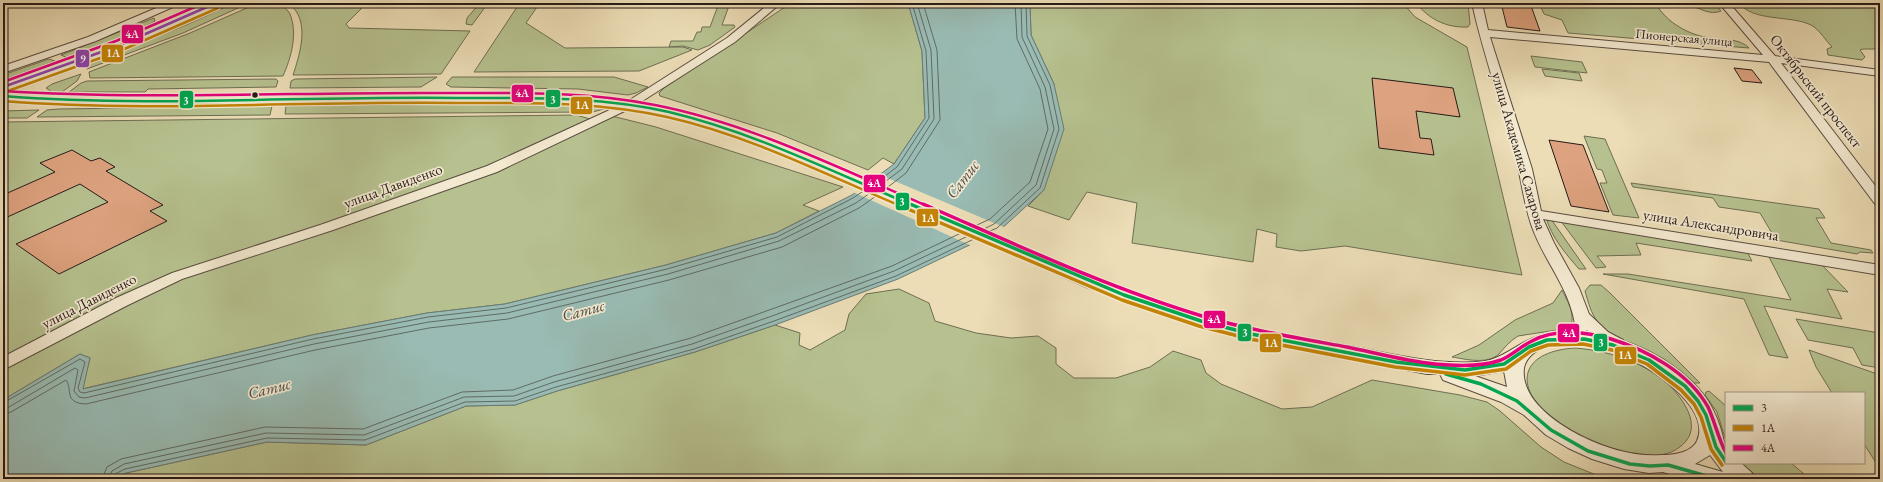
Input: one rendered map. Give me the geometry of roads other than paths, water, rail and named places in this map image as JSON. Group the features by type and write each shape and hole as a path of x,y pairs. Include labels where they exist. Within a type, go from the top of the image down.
{"main road":[{"path":"3,87 118,46 216,3"}],"street":[{"path":"3,70 92,39 177,3"},
{"name":"улица Давиденко","path":"3,364 121,302 178,276 328,228 492,169 629,105 731,40 776,3"},
{"name":"Октябрьский проспект","path":"1724,3 1772,59 1880,201"},
{"name":"улица Академика Сахарова","path":"1477,6 1526,170 1540,231 1571,283 1582,316 1602,336 1662,368 1685,386 1698,401 1706,416 1709,430 1716,447 1725,459"},
{"name":"Пионерская улица","path":"1484,33 1772,59 1880,73"},
{"path":"3,96 69,101 432,97 571,99 629,105 669,112 710,123 752,137 845,175 1092,283 1161,308 1201,321 1251,334 1427,368 1481,384 1506,395 1529,409 1537,417 1569,441 1609,459 1650,466 1668,465 1686,461 1698,453 1706,443 1709,430"},
{"name":"улица Александровича","path":"1537,214 1880,270"},
{"path":"1570,338 1583,325 1582,316"},
{"name":"улица Академика Сахарова","path":"1427,368 1480,369 1504,364 1529,347 1542,342 1570,338 1598,342 1628,351"},
{"path":"1522,352 1516,361 1514,381 1522,399 1537,417"},
{"name":"улица Академика Сахарова","path":"1729,464 1744,479"},
{"path":"1668,465 1717,479"}],"water":[{"name":"Сатис","path":"908,3 1030,3 1031,35 1054,84 1064,129 1044,190 999,231 898,279 775,325 695,352 557,391 515,405 466,406 366,445 267,442 126,473 114,479 3,479 3,400 80,354 90,358 83,389 312,335 427,313 505,304 666,265 776,233 852,195 894,164 925,118 922,51"}]}
